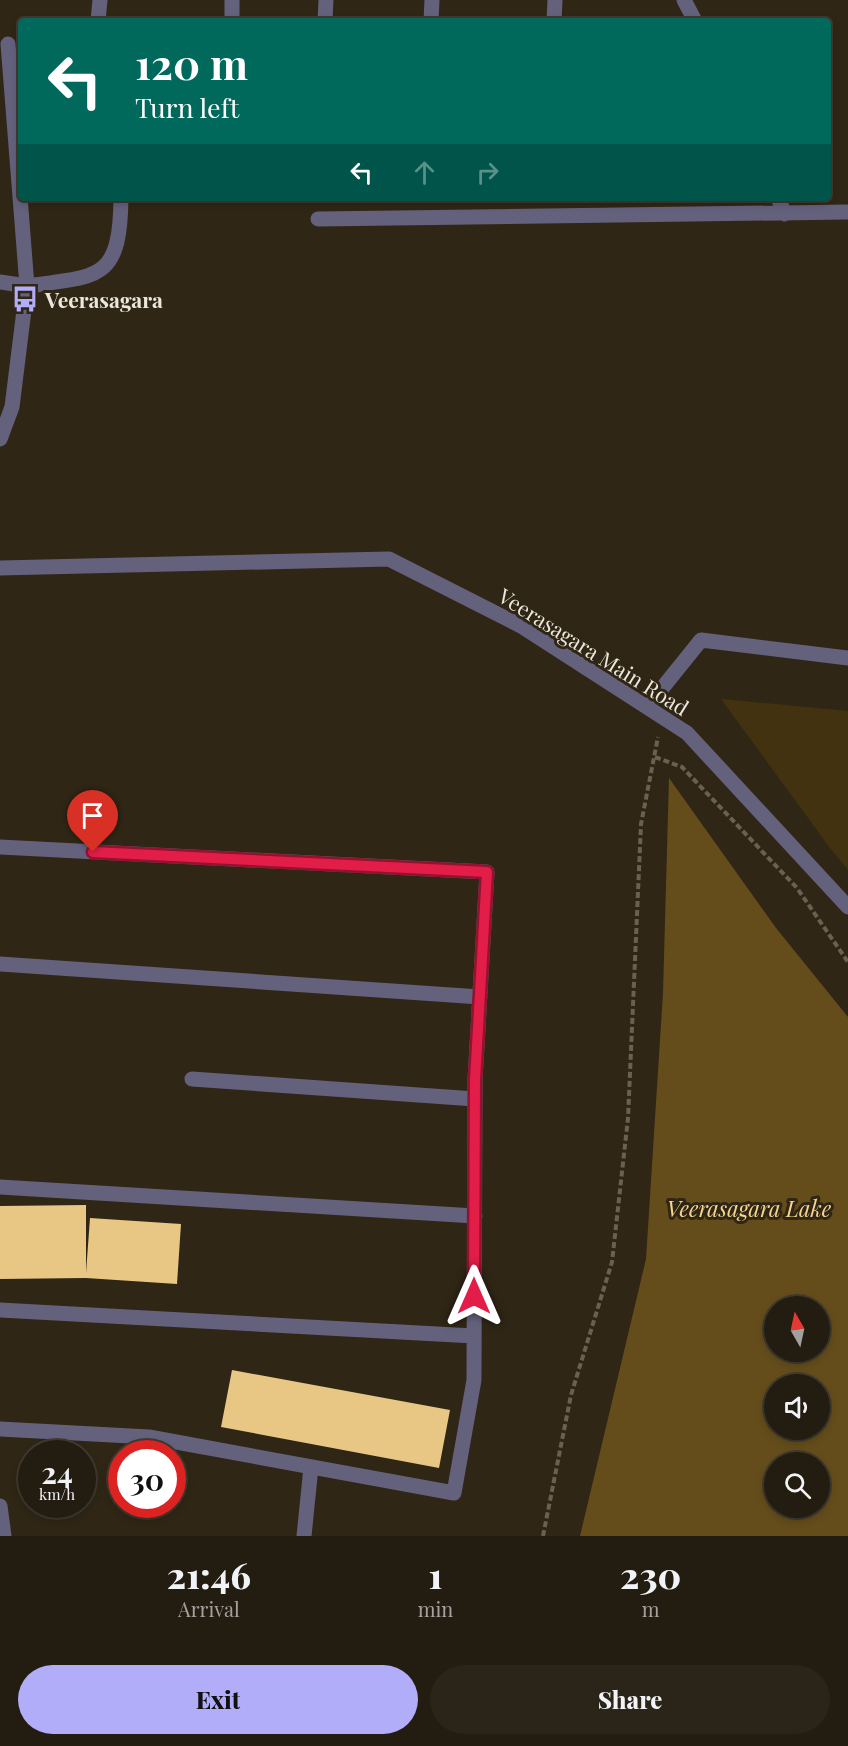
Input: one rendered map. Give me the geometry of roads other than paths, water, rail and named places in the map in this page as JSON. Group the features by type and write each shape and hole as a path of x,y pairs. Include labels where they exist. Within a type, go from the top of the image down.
{"street":[{"path":"98,18 99,0"},
{"path":"231,0 232,18"},
{"path":"325,18 326,0"},
{"path":"431,18 432,0"},
{"path":"554,18 555,0"},
{"path":"684,0 693,18"},
{"path":"10,44 18,158"},
{"path":"0,439 12,407 27,286 21,201"},
{"path":"0,282 27,286 90,278 113,258 121,229 121,201"},
{"path":"779,201 785,214"},
{"path":"318,219 848,212"},
{"name":"Veerasagara Main Road","path":"0,568 389,559 521,626 687,733 848,907"},
{"path":"653,711 701,640 848,658"},
{"path":"0,847 487,872 475,1099 474,1380 454,1493 149,1437 0,1429"},
{"path":"0,964 480,997"},
{"path":"192,1079 475,1099"},
{"path":"0,1187 475,1216"},
{"path":"0,1310 474,1336"},
{"path":"304,1536 311,1467"},
{"path":"0,1506 4,1536"}],"water":[{"name":"Veerasagara Lake","path":"669,778 776,928 848,1017 848,1536 580,1536 646,1259 663,993"}],"place":[{"name":"Veerasagara","path":"25,299"}]}
